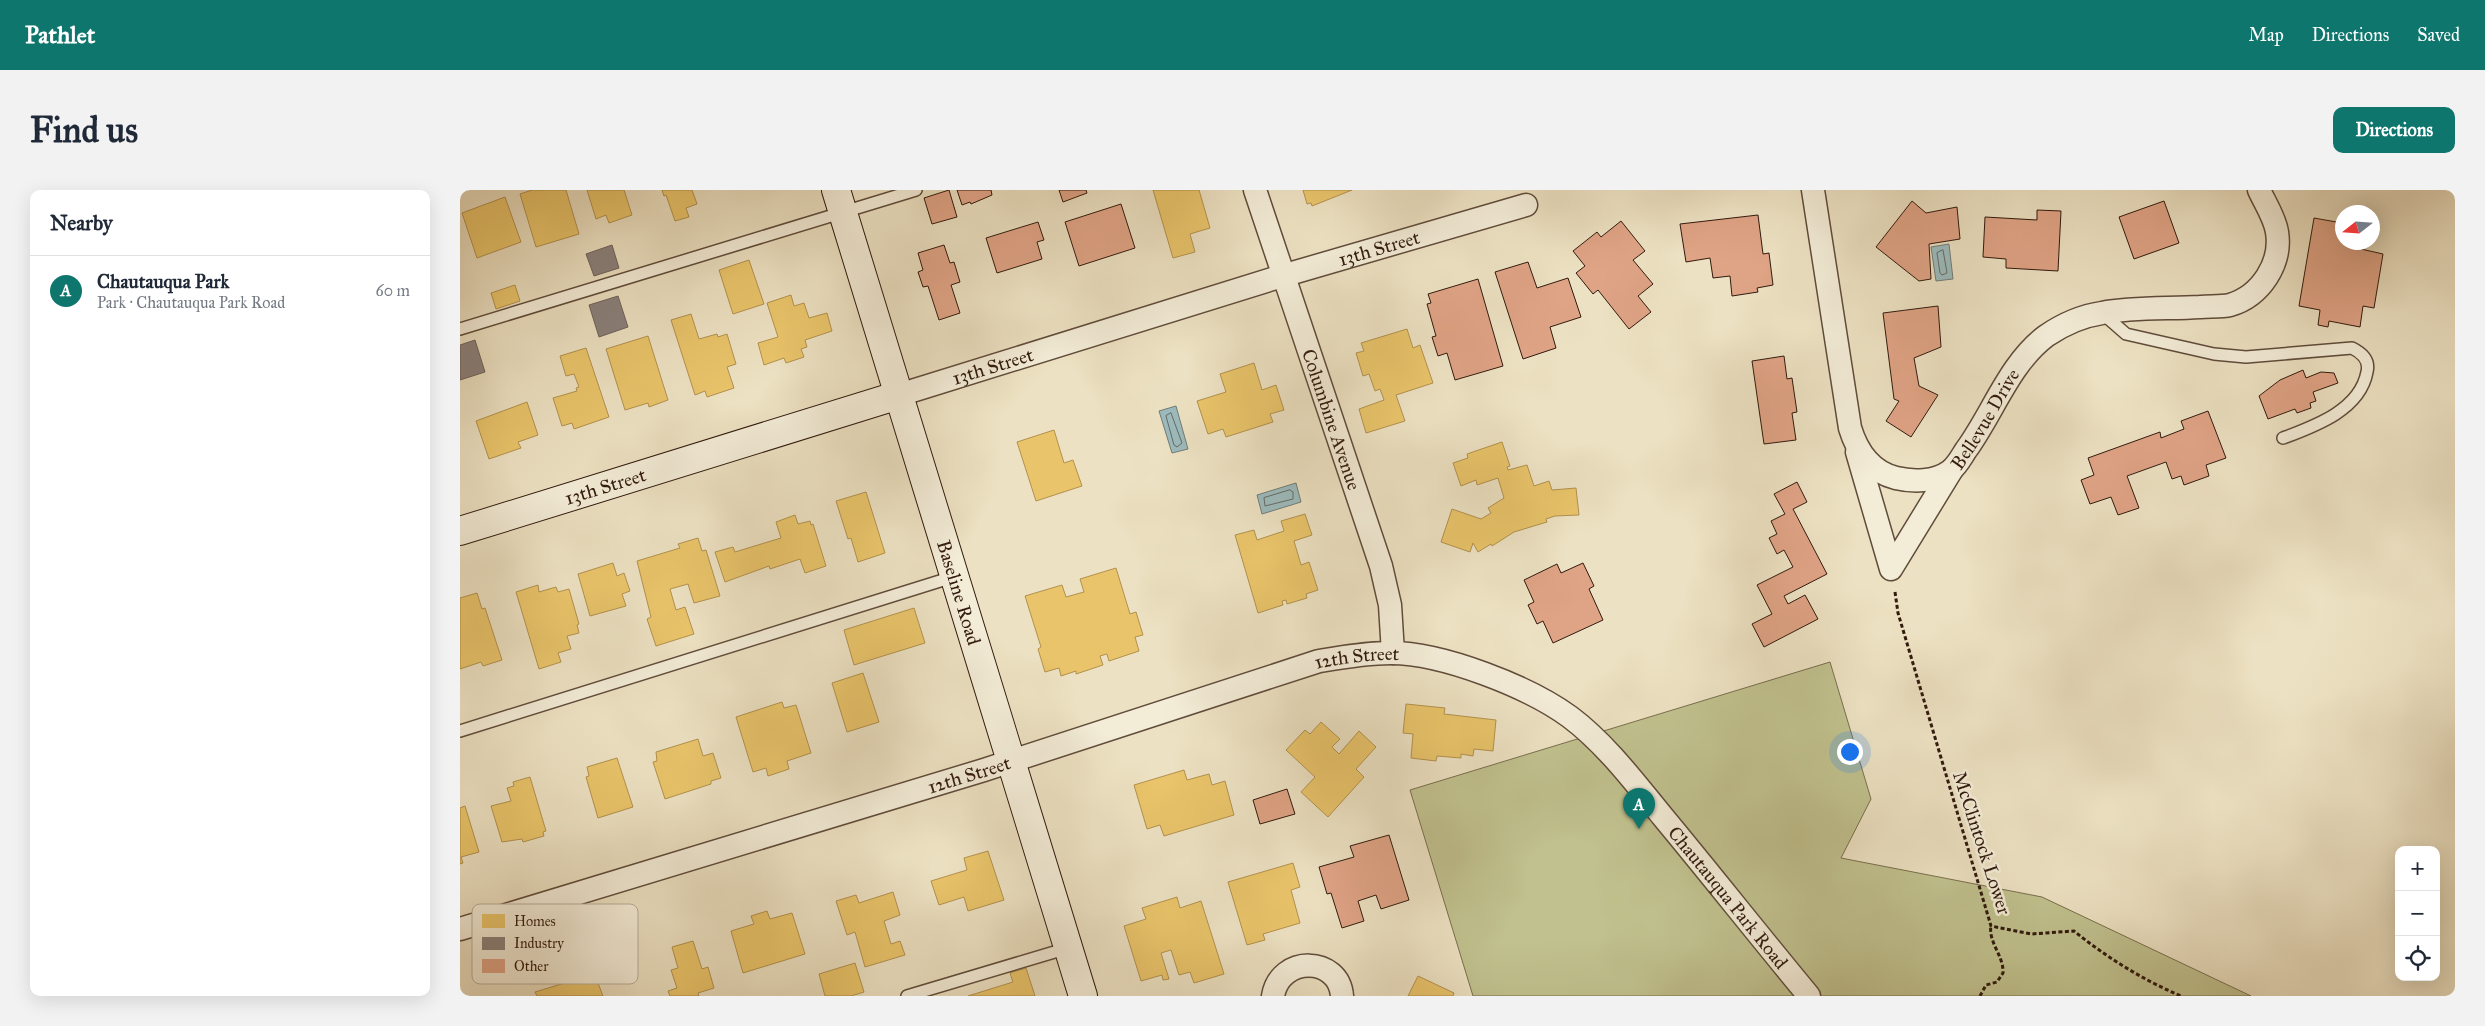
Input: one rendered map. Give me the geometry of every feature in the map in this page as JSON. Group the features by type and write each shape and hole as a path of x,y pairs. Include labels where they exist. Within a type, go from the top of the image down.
{"street":[{"name":"Columbine Avenue","path":"1255,190 1282,276 1381,566 1390,605 1393,653"},
{"name":"Bellevue Drive","path":"1813,190 1850,428 1855,444 1870,464 1888,476 1910,481 1931,479 1951,471 1983,428 2015,369 2046,337 2072,322 2102,313 2230,305 2251,294 2271,272 2277,252 2277,230 2259,190"},
{"name":"Baseline Road","path":"839,201 956,576 1083,996"},
{"name":"13th Street","path":"460,531 1282,276 1526,205"},
{"path":"1855,444 1891,569"},
{"path":"1891,569 1951,471"},
{"name":"12th Street","path":"542,904 1011,762 1319,662 1359,654 1393,653 1434,659 1482,672"},
{"name":"Chautauqua Park Road","path":"1482,672 1550,704 1590,734 1649,800 1809,996"},
{"name":"12th Street","path":"460,929 472,925"},
{"path":"1274,996 1280,979 1288,971 1298,966 1309,965 1320,967 1330,973 1337,981 1342,996"}],"lane":[{"path":"460,329 839,201 916,190"},
{"path":"2102,313 2126,334 2214,354 2246,357 2352,348 2362,353 2368,366 2366,382 2360,394 2332,416 2311,428 2283,438"},
{"path":"460,731 956,576"},
{"path":"907,996 1069,948"}],"path":[{"name":"McClintock Lower","path":"1891,569 1898,613 1991,926 2031,934 2074,931 2093,946 2158,986 2182,996"},
{"path":"1980,996 1986,986 1996,982 2003,973 2001,958 1990,932 1991,926"}],"green space":[{"path":"1830,662 1871,799 1841,858 2042,897 2251,996 1473,996 1410,790"}],"water":[{"path":"1949,244 1953,279 1936,281 1931,247"},
{"path":"1176,406 1188,449 1172,453 1159,411"},
{"path":"1296,483 1301,502 1262,514 1257,495"}],"building: Homes":[{"path":"532,190 566,190 579,234 536,247 520,194"},
{"path":"587,190 624,190 632,215 609,223 606,215 596,219"},
{"path":"662,190 692,190 697,204 686,208 689,217 675,221 666,195 664,196"},
{"path":"1153,190 1199,190 1210,228 1190,234 1195,252 1173,258"},
{"path":"1303,190 1352,190 1312,206 1311,203 1307,204"},
{"path":"505,197 521,242 477,258 462,213"},
{"path":"749,260 764,304 733,314 719,270"},
{"path":"515,285 520,301 496,309 491,293"},
{"path":"791,295 794,306 804,303 809,318 827,313 832,331 805,340 807,347 801,349 804,357 786,363 784,358 764,365 758,343 778,337 767,303"},
{"path":"691,314 699,339 717,334 718,337 727,334 736,364 727,367 734,388 707,397 705,391 695,395 671,320"},
{"path":"1407,329 1413,348 1420,345 1433,383 1396,395 1405,421 1366,433 1359,409 1384,400 1380,389 1375,391 1369,374 1363,376 1356,353 1364,351 1361,343"},
{"path":"648,336 668,400 649,407 648,403 625,410 606,349"},
{"path":"586,348 609,417 574,429 572,423 562,426 553,398 577,391 576,388 579,387 574,374 566,376 560,356"},
{"path":"1254,363 1262,390 1276,385 1284,410 1270,414 1273,422 1226,437 1223,429 1208,434 1197,401 1226,392 1220,374"},
{"path":"527,402 538,435 518,442 521,448 489,459 476,421"},
{"path":"1054,430 1064,463 1073,460 1082,486 1036,501 1017,442"},
{"path":"1502,442 1510,466 1507,467 1508,470 1527,465 1534,486 1549,481 1552,490 1576,488 1579,515 1555,516 1546,519 1547,522 1514,532 1492,546 1491,544 1478,552 1473,543 1470,552 1441,542 1452,509 1481,519 1491,513 1488,508 1504,498 1498,478 1477,485 1476,480 1461,486 1453,463 1468,458 1467,454"},
{"path":"866,492 885,553 858,562 851,538 848,539 836,501"},
{"path":"1305,514 1312,535 1294,541 1301,565 1309,562 1318,590 1306,594 1307,598 1287,604 1286,600 1282,601 1283,605 1258,613 1235,535 1254,530 1257,540 1284,531 1281,521"},
{"path":"795,515 798,524 810,521 811,525 813,524 826,566 805,573 800,559 770,569 769,566 725,582 715,552 733,547 735,552 781,538 776,522"},
{"path":"698,538 702,551 706,550 720,596 694,603 688,584 670,589 676,610 685,607 694,634 656,646 647,619 651,617 637,561 680,548 678,544"},
{"path":"613,563 617,576 624,573 630,591 622,594 626,606 590,616 578,574"},
{"path":"1116,568 1130,614 1136,612 1143,635 1135,637 1139,651 1109,661 1107,654 1100,656 1103,665 1076,674 1076,671 1061,676 1059,668 1045,672 1038,649 1041,647 1025,596 1062,585 1066,597 1084,592 1080,579"},
{"path":"538,585 539,592 556,587 558,592 569,589 579,624 577,625 579,633 567,636 571,649 558,653 561,662 539,669 516,592"},
{"path":"477,593 482,609 485,608 502,660 483,666 481,662 460,669 460,598"},
{"path":"914,608 925,643 854,665 844,630"},
{"path":"863,673 879,722 847,732 832,683"},
{"path":"782,702 784,708 796,705 811,753 787,761 789,769 768,776 766,768 753,772 736,717"},
{"path":"1406,704 1445,708 1444,714 1496,720 1493,751 1474,749 1473,756 1461,754 1461,758 1437,756 1436,761 1411,758 1413,734 1403,733"},
{"path":"1321,722 1340,739 1332,747 1339,754 1359,731 1376,747 1356,769 1364,777 1328,817 1301,792 1315,777 1286,750 1305,730 1310,734"},
{"path":"698,739 703,756 713,753 721,778 711,781 711,784 665,799 653,762 657,761 656,752"},
{"path":"617,758 633,807 598,818 586,777 589,776 587,767"},
{"path":"1184,770 1187,780 1209,774 1212,785 1225,781 1234,815 1164,836 1160,825 1147,829 1134,785"},
{"path":"530,777 546,831 543,832 544,836 523,842 522,839 502,842 491,806 511,801 507,788 514,786 513,782"},
{"path":"465,806 479,852 461,857 463,863 460,864 460,808"},
{"path":"988,851 1004,900 968,911 964,897 939,905 931,881 967,870 964,858"},
{"path":"1293,863 1300,887 1291,890 1300,923 1263,934 1265,940 1247,945 1228,882"},
{"path":"893,892 900,915 884,921 891,944 900,941 905,955 865,967 855,932 847,935 836,901 856,895 859,903"},
{"path":"1177,897 1180,908 1201,901 1224,974 1194,983 1190,972 1179,975 1171,950 1161,953 1169,979 1163,980 1162,975 1141,981 1124,926 1146,919 1142,908"},
{"path":"767,911 770,919 792,913 805,954 743,973 731,931 754,924 751,916"},
{"path":"693,941 702,969 708,967 714,988 698,993 699,996 670,996 668,991 677,988 671,970 678,968 672,947"},
{"path":"855,963 864,992 851,996 825,996 819,974"},
{"path":"1026,968 1035,996 968,996 1013,982 1010,973"},
{"path":"1418,976 1454,993 1453,996 1408,996"},
{"path":"561,984 598,984 603,996 537,996 535,992"}],"building: Industry":[{"path":"612,245 619,268 594,276 586,254"},
{"path":"618,296 628,327 599,337 589,305"},
{"path":"475,340 485,372 460,380 460,345"}],"building: Other":[{"path":"949,190 957,217 932,224 924,198"},
{"path":"957,190 991,190 992,195 971,204 970,202 962,205"},
{"path":"1059,190 1086,190 1087,193 1063,202"},
{"path":"1912,201 1926,213 1957,207 1960,239 1929,244 1931,279 1919,281 1876,247"},
{"path":"2164,201 2179,243 2134,259 2119,217"},
{"path":"1121,204 1135,248 1079,266 1065,222"},
{"path":"2037,210 2061,211 2058,271 2006,268 2006,259 1983,257 1985,217 2037,220"},
{"path":"1758,215 1763,254 1769,253 1773,285 1757,288 1758,292 1732,296 1730,276 1713,278 1710,258 1686,262 1680,224"},
{"path":"2314,218 2335,222 2335,250 2365,250 2383,254 2374,308 2363,306 2360,327 2329,321 2328,327 2318,325 2320,310 2299,306"},
{"path":"1621,221 1645,251 1633,260 1653,284 1638,296 1651,312 1629,329 1598,290 1593,294 1576,273 1585,266 1573,251 1597,232 1601,237"},
{"path":"1038,222 1044,240 1037,242 1042,259 997,273 986,238"},
{"path":"944,245 950,263 954,262 960,282 951,285 960,313 939,320 928,286 923,287 918,272 923,270 918,253"},
{"path":"1528,262 1537,288 1568,278 1581,317 1550,327 1556,348 1523,359 1495,272"},
{"path":"1478,279 1503,366 1455,380 1447,353 1438,356 1432,337 1436,336 1427,304 1431,303 1428,294"},
{"path":"1938,306 1941,347 1914,358 1919,386 1938,395 1911,437 1886,421 1899,401 1894,399 1883,313"},
{"path":"1784,356 1787,379 1792,378 1797,412 1792,413 1796,440 1764,444 1752,361"},
{"path":"2303,370 2306,378 2321,372 2334,373 2338,383 2313,392 2316,401 2310,403 2311,408 2297,413 2295,409 2268,419 2259,396 2280,380"},
{"path":"2208,411 2226,458 2206,465 2209,476 2184,485 2181,476 2172,479 2166,462 2127,476 2139,508 2118,515 2111,497 2090,504 2081,480 2094,475 2088,458 2160,432 2161,438 2184,429 2181,421"},
{"path":"1797,482 1807,502 1793,509 1827,574 1784,596 1788,604 1805,595 1818,619 1764,647 1752,624 1772,614 1757,585 1793,567 1784,550 1777,554 1769,538 1777,534 1771,521 1785,514 1774,494"},
{"path":"1583,563 1594,586 1589,589 1603,620 1553,643 1543,621 1537,624 1528,605 1534,602 1524,580 1557,564 1561,573"},
{"path":"1287,789 1295,814 1260,824 1253,800"},
{"path":"1389,835 1409,900 1381,909 1376,895 1358,901 1364,921 1342,928 1331,893 1327,894 1319,867 1354,857 1350,846"}],"place":[{"name":"Chautauqua Park","path":"1639,829"}]}
